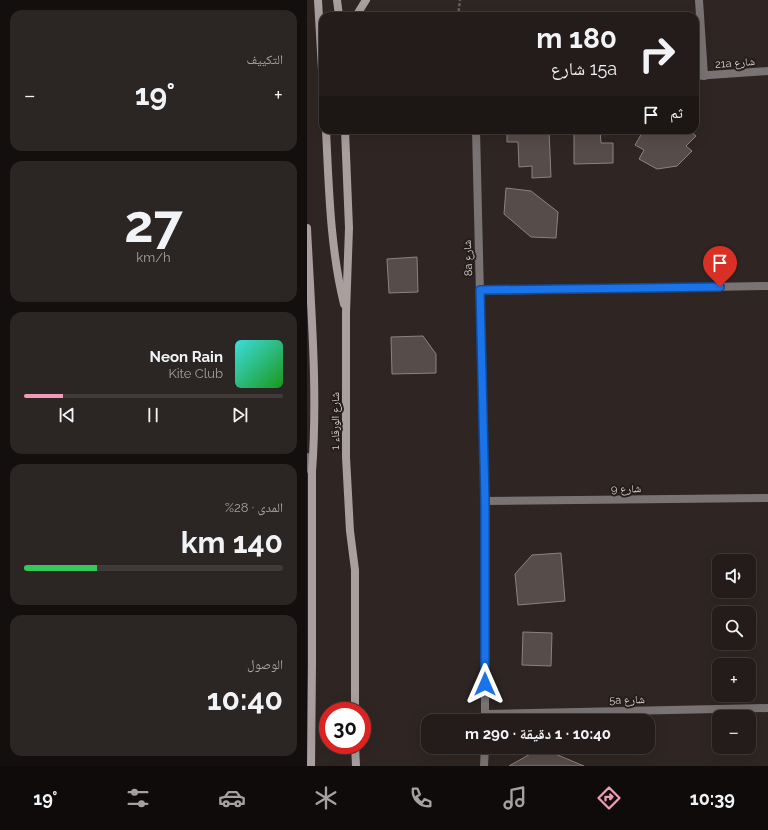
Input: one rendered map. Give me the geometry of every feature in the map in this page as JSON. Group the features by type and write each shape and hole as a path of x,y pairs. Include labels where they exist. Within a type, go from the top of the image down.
{"main road":[{"path":"318,0 319,17"},
{"path":"337,0 338,12"},
{"path":"358,12 366,0"},
{"path":"326,134 334,252 339,286 346,313"},
{"name":"شارع الورقاء 1","path":"345,134 349,228 346,313 346,457 355,570 355,702"},
{"name":"شارع الورقاء 1","path":"307,228 313,360 314,441 312,472 313,664 309,748 311,766"},
{"path":"355,754 356,766"}],"street":[{"name":"21a شارع","path":"699,0 704,76"},
{"name":"21a شارع","path":"699,76 768,72"},
{"name":"8a شارع","path":"476,134 485,501 485,714"},
{"path":"480,290 768,286"},
{"path":"307,457 312,472"},
{"name":"شارع 9","path":"485,501 768,498"},
{"name":"5a شارع","path":"579,714 768,708"},
{"path":"484,766 485,754"}],"path":[{"path":"458,12 460,0"}],"building":[{"path":"507,134 549,134 551,177 532,178 532,166 519,167 518,142 507,142"},
{"path":"574,134 600,134 601,143 613,143 613,163 574,164"},
{"path":"641,134 694,134 696,136 686,146 692,151 677,166 657,169 639,159 644,150 635,145"},
{"path":"506,188 531,191 558,212 556,238 531,237 504,214"},
{"path":"417,257 418,292 389,293 387,259"},
{"path":"423,336 436,354 436,373 392,374 391,337"},
{"path":"561,553 565,601 518,605 515,574 532,555"},
{"path":"523,632 552,633 551,666 522,665"},
{"path":"530,754 555,754 584,766 509,766"}],"route":[{"path":"485,684 485,501 480,290 720,287"}]}
